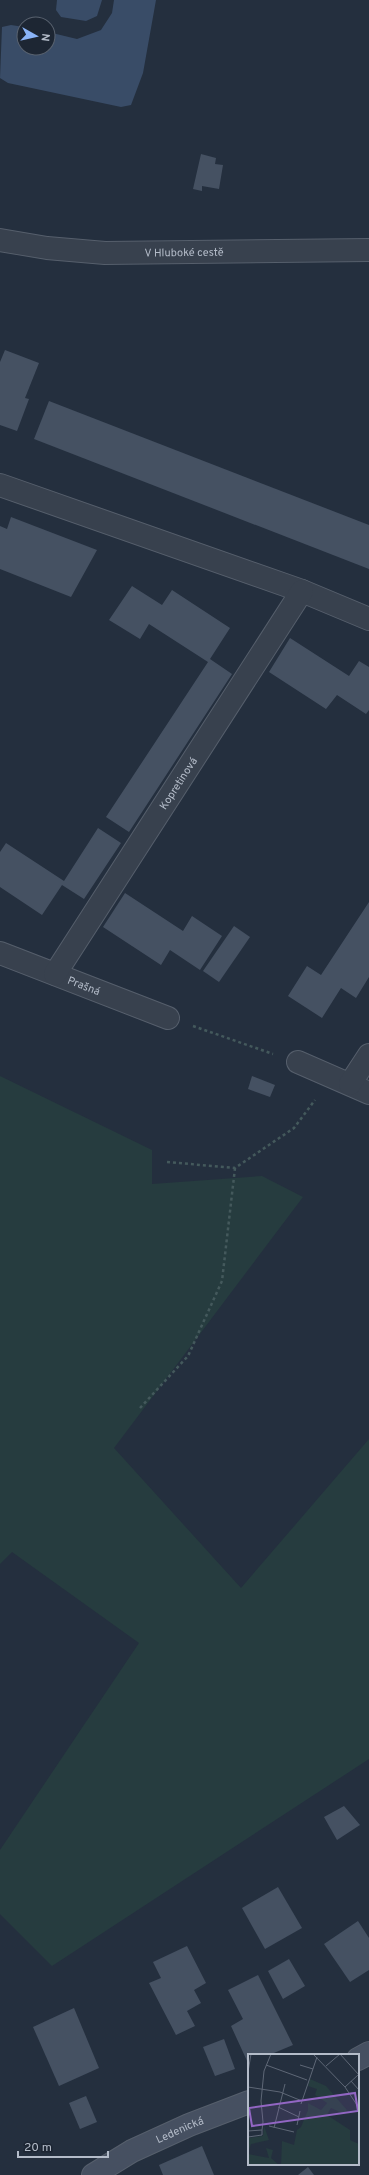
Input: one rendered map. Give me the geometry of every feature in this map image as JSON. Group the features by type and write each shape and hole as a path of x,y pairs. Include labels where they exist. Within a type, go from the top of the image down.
{"main road":[{"path":"359,2058 369,2053"},
{"name":"Ledenická","path":"93,2175 132,2151 189,2125 248,2102"}],"street":[{"name":"V Hluboké cestě","path":"0,240 47,248 105,253 369,250"},
{"path":"0,485 302,591 369,619"},
{"name":"Kopretinová","path":"55,974 302,591"},
{"name":"Prašná","path":"0,954 168,1018"},
{"path":"341,1080 369,1055"},
{"path":"298,1062 369,1093"}],"path":[{"path":"168,1018 298,1062"},
{"path":"167,1162 235,1168 294,1128 341,1080"},
{"path":"140,1408 188,1356 222,1281 235,1168"}],"green space":[{"path":"0,1076 152,1150 152,1184 262,1176 303,1197 114,1448 241,1588 369,1439 369,1759 52,1966 0,1914 0,1850 139,1643 12,1552 0,1564"}],"water":[{"path":"57,0 102,0 97,16 86,21 61,17 56,10"},
{"path":"114,0 156,0 143,73 131,105 121,107 8,83 0,78 2,27 11,25 16,26 16,56 56,56 56,34 77,39 101,30 112,13"}],"building":[{"path":"201,154 216,158 215,164 223,165 219,189 202,186 202,191 193,189"},
{"path":"5,350 39,363 25,398 29,399 17,431 0,425 0,362"},
{"path":"49,401 369,525 369,569 34,439"},
{"path":"11,517 97,550 71,597 0,569 0,526 7,529"},
{"path":"132,586 162,605 172,590 230,628 210,659 232,674 129,832 106,817 208,662 149,624 140,639 109,620"},
{"path":"290,638 349,676 359,661 369,667 369,710 366,714 337,695 326,709 269,672"},
{"path":"98,828 121,843 84,899 62,885 42,915 0,887 0,852 6,843 64,881"},
{"path":"125,893 183,931 192,916 222,936 200,970 170,950 161,965 103,927"},
{"path":"369,902 369,977 356,998 341,988 322,1018 288,996 307,966 321,975"},
{"path":"234,926 250,937 219,982 203,971"},
{"path":"252,1076 275,1085 270,1097 248,1089"},
{"path":"344,1806 360,1825 337,1840 324,1817"},
{"path":"278,1887 302,1928 265,1949 242,1908"},
{"path":"358,1921 369,1938 369,1970 350,1982 324,1944"},
{"path":"187,1946 206,1983 194,1990 201,2003 187,2011 195,2026 176,2035 149,1983 161,1978 153,1962"},
{"path":"289,1959 305,1986 283,1999 268,1971"},
{"path":"258,1975 293,2045 271,2054 248,2054 248,2063 231,2026 243,2019 228,1990"},
{"path":"74,2008 99,2068 59,2086 33,2027"},
{"path":"224,2039 235,2069 215,2076 203,2047"},
{"path":"86,2096 97,2122 80,2129 69,2103"},
{"path":"202,2146 214,2175 163,2175 159,2165"},
{"path":"308,2167 314,2175 298,2175"}]}
